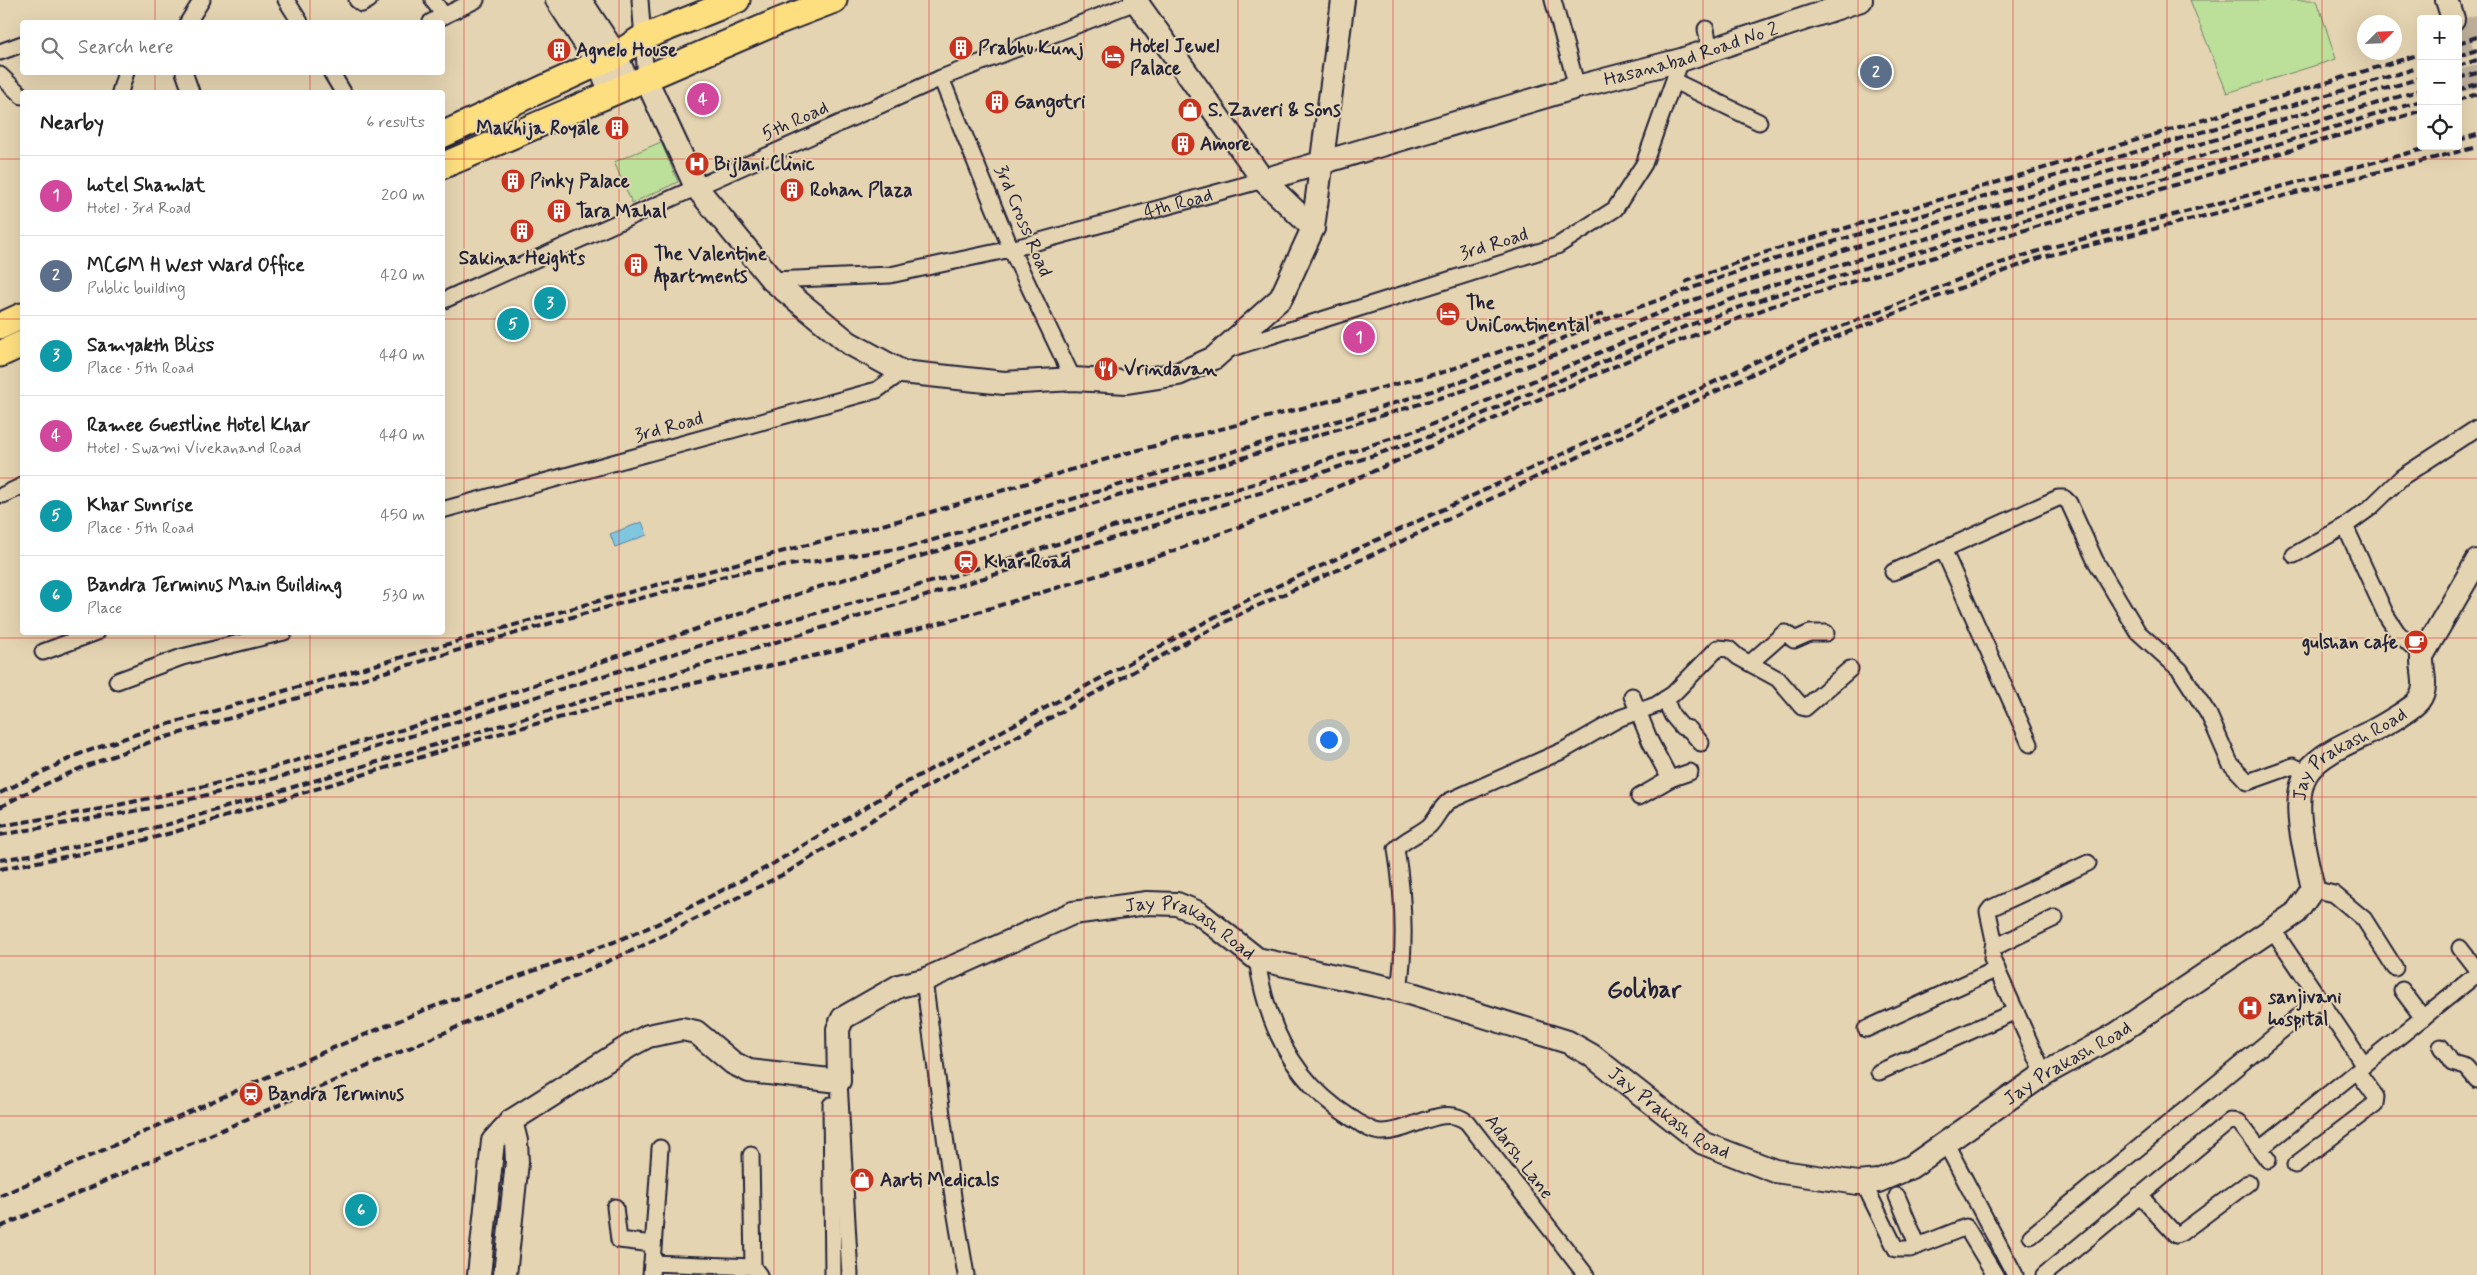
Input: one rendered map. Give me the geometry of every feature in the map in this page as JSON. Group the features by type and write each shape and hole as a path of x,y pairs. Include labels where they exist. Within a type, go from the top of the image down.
{"main road":[{"path":"445,134 607,59 642,38 737,0"},
{"path":"445,165 779,21 834,0"},
{"path":"0,326 20,317"},
{"path":"0,354 20,345"}],"street":[{"path":"189,20 202,0"},
{"path":"286,0 299,20"},
{"path":"357,0 362,4 369,0"},
{"path":"433,0 438,19 476,0"},
{"path":"557,0 629,87 696,187 772,280 849,343 902,372 1004,383 1073,379 1127,382 1178,374 1214,358 1280,298 1313,228 1344,0"},
{"path":"580,0 607,59"},
{"path":"629,87 642,38 640,0"},
{"path":"1137,0 1263,180 1313,228"},
{"name":"5th Road","path":"445,300 941,78 1137,0"},
{"path":"1553,0 1577,87"},
{"name":"Hasanabad Road No 2","path":"1577,87 1677,71 1708,40 1860,0"},
{"path":"2447,0 2460,12"},
{"path":"1,49 20,44"},
{"path":"1677,71 1759,122"},
{"name":"3rd Road","path":"1221,351 1557,246 1615,209 1644,164 1677,71"},
{"path":"0,75 20,94"},
{"path":"121,90 125,75"},
{"path":"185,75 190,90"},
{"path":"333,75 342,90"},
{"name":"3rd Cross Road","path":"941,78 1011,249 1073,379"},
{"name":"4th Road","path":"772,280 890,275 1011,249 1263,180 1323,160 1577,87"},
{"name":"3rd Road","path":"445,509 877,390 902,372"},
{"path":"2294,556 2345,526 2370,508 2402,477 2477,428"},
{"path":"3,495 20,487"},
{"path":"1893,572 2058,498 2064,498 2069,503 2096,560 2138,632 2180,670 2209,715 2230,763 2248,782 2293,766 2307,772"},
{"path":"2345,526 2386,615 2397,632 2422,656 2477,561"},
{"path":"1943,549 2030,744"},
{"path":"1750,663 1784,633 1794,640 1810,633 1826,634"},
{"path":"43,652 89,635"},
{"path":"117,681 182,657 272,635"},
{"path":"1399,990 1404,953 1404,921 1396,849 1401,843 1431,823 1440,808 1449,801 1564,750 1620,718 1638,712 1673,694 1718,648 1729,649 1738,657 1778,679 1800,706 1805,708 1850,669"},
{"name":"Jay Prakash Road","path":"850,1275 835,1088 838,1029 844,1018 899,986 924,980 1073,913 1147,903 1177,904 1199,913 1257,960 1399,990 1568,1042 1591,1055 1703,1143 1775,1171 1863,1182 1878,1181 1911,1167 2044,1074 2115,1035 2296,913 2313,889 2298,811 2307,772 2332,750 2380,727 2419,700 2425,682 2422,656"},
{"path":"1632,696 1650,741 1670,780"},
{"path":"1664,699 1672,715 1682,727 1689,729 1701,743"},
{"path":"1640,797 1670,780 1690,772"},
{"path":"2044,1074 1992,959 1994,940 1988,912 1991,908 2088,863"},
{"path":"2313,889 2334,894 2364,919 2395,968"},
{"path":"1993,948 2055,918"},
{"path":"2273,930 2320,999 2376,1097 2375,1104 2295,1165"},
{"path":"2460,948 2477,970"},
{"name":"Adarsh Lane","path":"1257,960 1261,992 1276,1034 1310,1085 1340,1110 1372,1130 1389,1132 1448,1115 1459,1115 1467,1122 1586,1275"},
{"path":"1866,1029 1997,969"},
{"path":"2044,1275 2230,1121 2239,1122 2264,1155 2361,1068 2477,974"},
{"path":"924,980 954,1204 966,1275"},
{"path":"2402,990 2423,1018"},
{"path":"2031,1236 2320,999"},
{"path":"1879,1072 2016,1011"},
{"path":"479,1275 493,1141 511,1121 630,1045 667,1031 682,1029 696,1032 733,1063 749,1071 835,1088 834,1275"},
{"path":"2441,1047 2452,1063 2466,1067 2477,1080"},
{"path":"505,1275 517,1162 516,1141 511,1121"},
{"path":"1945,1142 2015,1275"},
{"path":"660,1148 652,1269 756,1271 750,1155"},
{"path":"1863,1182 1892,1245 1902,1250 1918,1246 1966,1227 1995,1275"},
{"path":"2140,1195 2172,1233 2176,1235 2181,1234 2248,1183"},
{"path":"1897,1196 1918,1246"},
{"path":"615,1207 619,1240 654,1244"}],"green space":[{"path":"2190,0 2317,0 2336,59 2227,93"},
{"path":"661,142 678,182 632,203 614,162"}],"water":[{"path":"642,522 647,535 615,547 610,534"}],"tunnel":[{"path":"2466,18 2476,53"},
{"path":"2462,49 2477,99"}],"railway":[{"path":"2462,42 2477,37"},
{"path":"2462,55 2477,50"},
{"path":"1685,282 1760,254 2417,55"},
{"path":"2462,65 2477,60"},
{"path":"0,807 81,768 153,741 516,633 737,573 909,547 1354,416 1466,380 1617,315 1762,263 2417,68"},
{"path":"2462,77 2477,73"},
{"path":"0,826 100,809 223,782 418,725 809,590 1469,389 1677,306 1766,274 2417,79"},
{"path":"2462,89 2477,84"},
{"path":"0,835 162,806 280,777 721,639 949,577 1273,478 1428,426 1680,318 1769,286 2417,91"},
{"path":"2462,99 2477,94"},
{"path":"0,860 60,850 169,824 656,679 1276,488 1431,436 1684,327 1772,296 2417,102"},
{"path":"0,869 122,846 171,833 494,735 660,691 826,653 955,619 1154,558 1284,510 1636,357 1775,305 2417,112"},
{"path":"2462,139 2477,135"},
{"path":"0,1227 638,948 786,873 924,788 1246,611 1396,544 1796,353 2039,258 2477,147"},
{"path":"0,1196 328,1050 427,1009 614,942 657,924 771,865 907,782 1241,603 1625,425 1770,355 1995,265 2041,250 2420,150"},
{"path":"0,793 77,755 148,730 619,595 931,512 1127,453 1447,371 1605,313"}],"place":[{"name":"Prabhu Kunj","path":"961,48"},
{"name":"Agnelo House","path":"559,50"},
{"name":"Hotel Jewel Palace","path":"1113,57"},
{"name":"MCGM H West Ward Office","path":"1876,72"},
{"name":"Ramee Guestline Hotel Khar","path":"703,99"},
{"name":"Gangotri","path":"997,102"},
{"name":"S. Zaveri & Sons","path":"1190,110"},
{"name":"Makhija Royale","path":"617,128"},
{"name":"Amore","path":"1183,144"},
{"name":"Bijlani Clinic","path":"697,164"},
{"name":"Pinky Palace","path":"513,181"},
{"name":"Rohan Plaza","path":"792,190"},
{"name":"Tara Mahal","path":"559,211"},
{"name":"Sakina Heights","path":"522,231"},
{"name":"The Valentine Apartments","path":"636,265"},
{"name":"Samyakth Bliss","path":"550,303"},
{"name":"The UniContinental","path":"1448,314"},
{"name":"Khar Sunrise","path":"513,324"},
{"name":"hotel Shamlat","path":"1359,337"},
{"name":"Vrindavan","path":"1106,369"},
{"name":"Khar Road","path":"966,562"},
{"name":"gulshan cafe","path":"2416,642"},
{"name":"sanjivani hospital","path":"2250,1008"},
{"name":"Bandra Terminus","path":"251,1094"},
{"name":"Aarti Medicals","path":"862,1180"},
{"name":"Bandra Terminus Main Building","path":"361,1210"}],"district":[{"name":"Golibar","path":"1644,990"}]}
